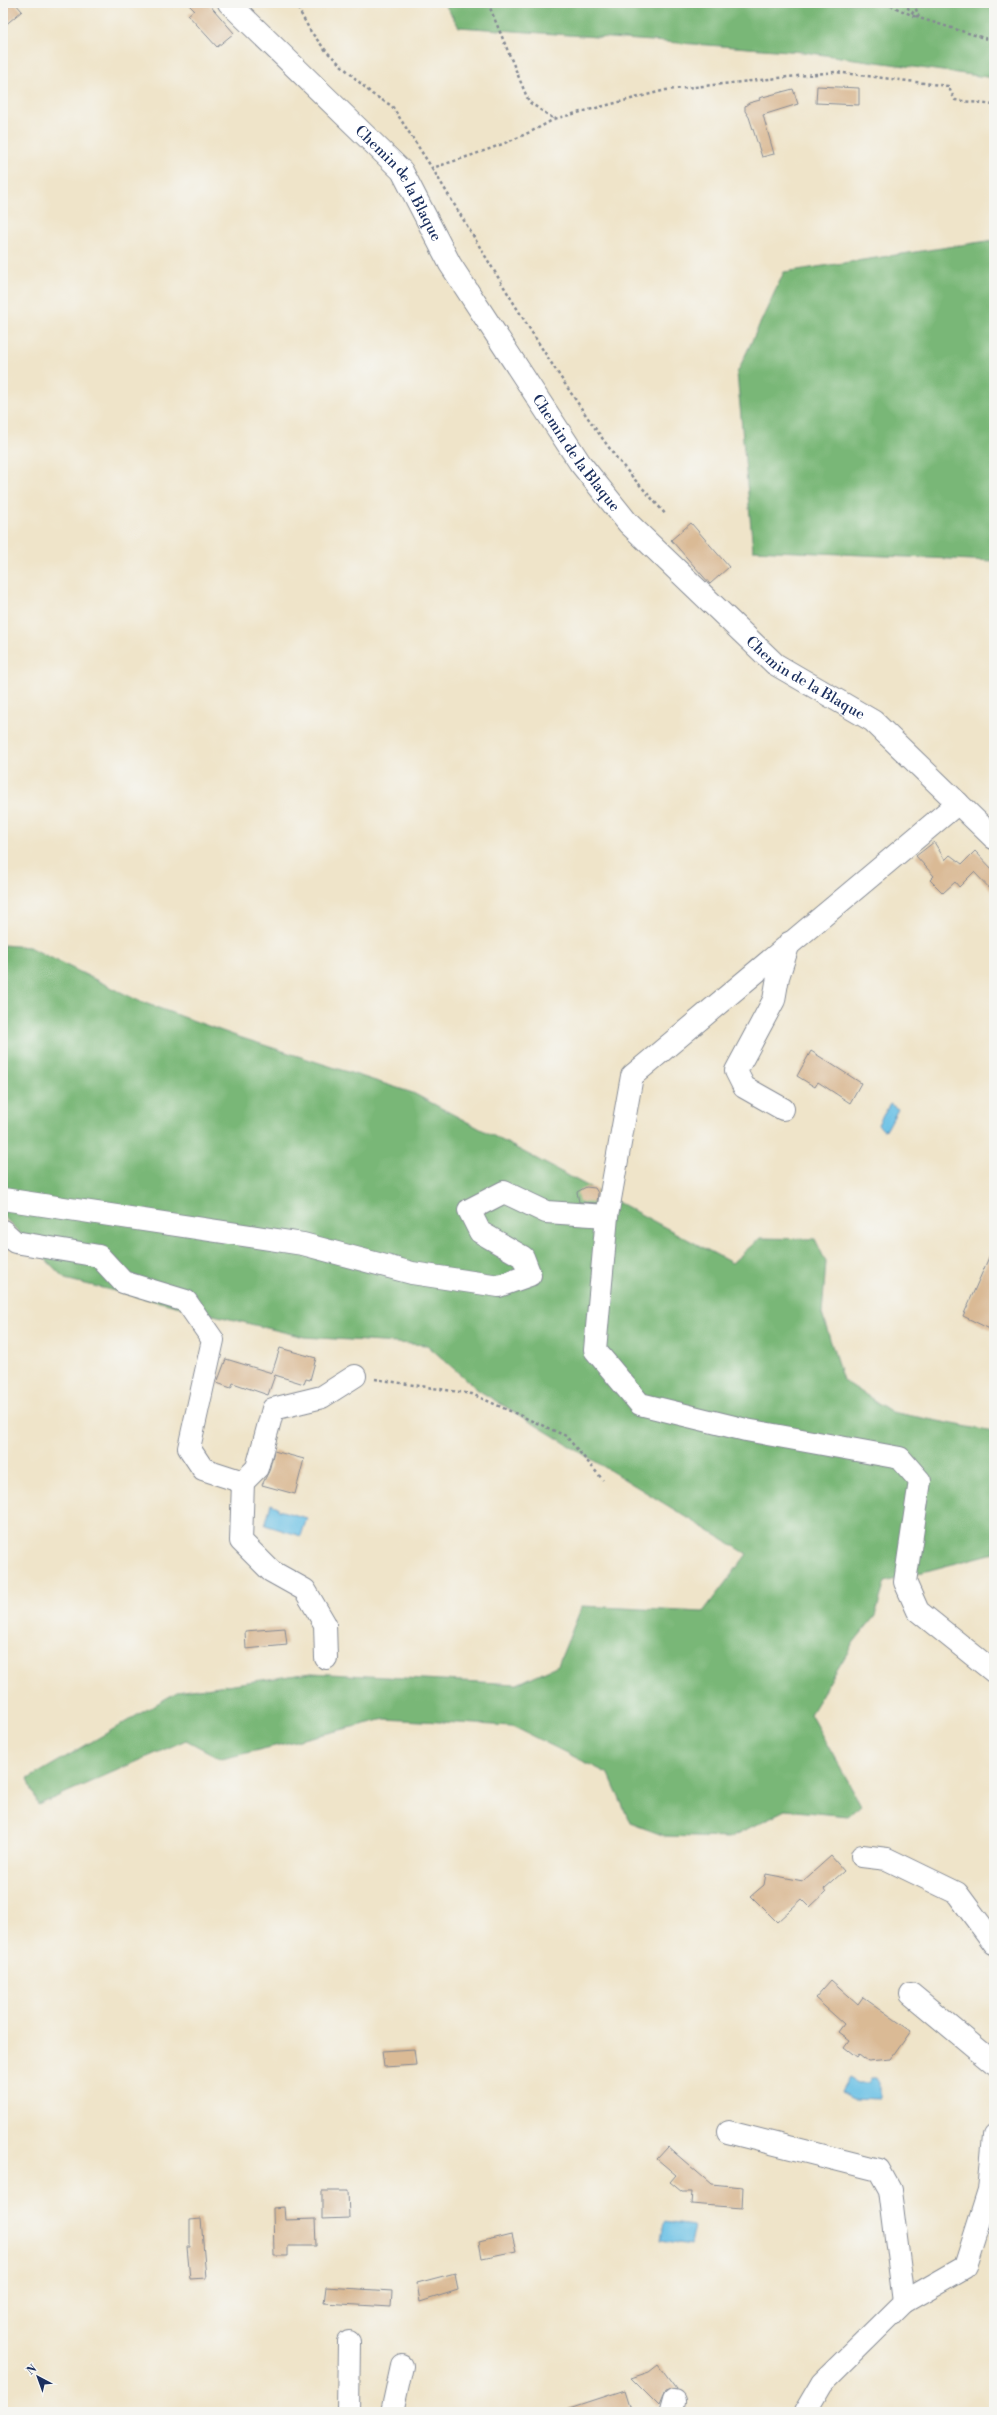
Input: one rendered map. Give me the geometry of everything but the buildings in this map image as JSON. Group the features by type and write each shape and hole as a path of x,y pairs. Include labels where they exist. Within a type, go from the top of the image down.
{"street":[{"name":"Chemin de la Blaque","path":"229,3 402,171 450,264 580,463 628,523 775,664 873,721 994,838"},
{"path":"958,802 632,1076 607,1216 595,1350 640,1404 746,1430 900,1458 920,1481 905,1582 918,1612 994,1672"},
{"path":"783,1109 744,1087 736,1071 774,1000 778,977 789,943"},
{"path":"3,1199 303,1244 412,1273 499,1286 530,1274 523,1257 480,1232 469,1210 504,1192 546,1212 607,1216"},
{"path":"3,1231 15,1242 99,1256 123,1282 186,1301 213,1340 189,1448 203,1469 243,1482"},
{"path":"326,1658 325,1624 305,1590 271,1571 241,1541 243,1482 257,1468 273,1409 322,1397 355,1376"},
{"path":"862,1856 887,1859 957,1893 994,1943"},
{"path":"911,1994 994,2063"},
{"path":"728,2132 879,2170 890,2190 904,2302"},
{"path":"805,2412 822,2383 904,2302 965,2267 989,2191 994,2135"},
{"path":"348,2412 349,2342"},
{"path":"392,2412 402,2366"}],"path":[{"path":"296,3 311,32 327,52 372,94 392,106 432,168 525,323 570,393 614,455 666,515"},
{"path":"488,3 529,102 554,119"},
{"path":"886,3 919,18 994,41"},
{"path":"904,3 919,18"},
{"path":"914,3 919,18"},
{"path":"432,168 472,155 543,126 554,119 666,90 835,72 948,86 955,100 994,105"},
{"path":"355,1376 472,1394 566,1436 604,1480"}],"green space":[{"path":"444,3 994,3 994,78 803,52 459,27"},
{"path":"994,240 994,561 753,550 737,373 784,272"},
{"path":"3,945 29,947 139,1001 236,1036 413,1093 732,1263 760,1238 815,1239 826,1262 822,1314 843,1380 892,1412 994,1432 994,1553 885,1582 875,1616 854,1642 810,1714 861,1805 848,1816 785,1810 729,1838 665,1836 630,1823 609,1774 512,1726 385,1719 222,1759 186,1740 38,1805 28,1779 177,1692 311,1673 517,1684 558,1665 582,1606 703,1612 747,1554 478,1390 427,1345 304,1337 65,1279 3,1216"}],"water":[{"path":"890,1104 898,1109 887,1129 883,1130 878,1124"},
{"path":"271,1504 278,1507 278,1510 307,1518 301,1536 265,1525"},
{"path":"849,2078 858,2083 868,2083 871,2078 876,2078 879,2083 879,2099 853,2098 841,2092"},
{"path":"664,2222 694,2226 690,2245 661,2240"}]}
